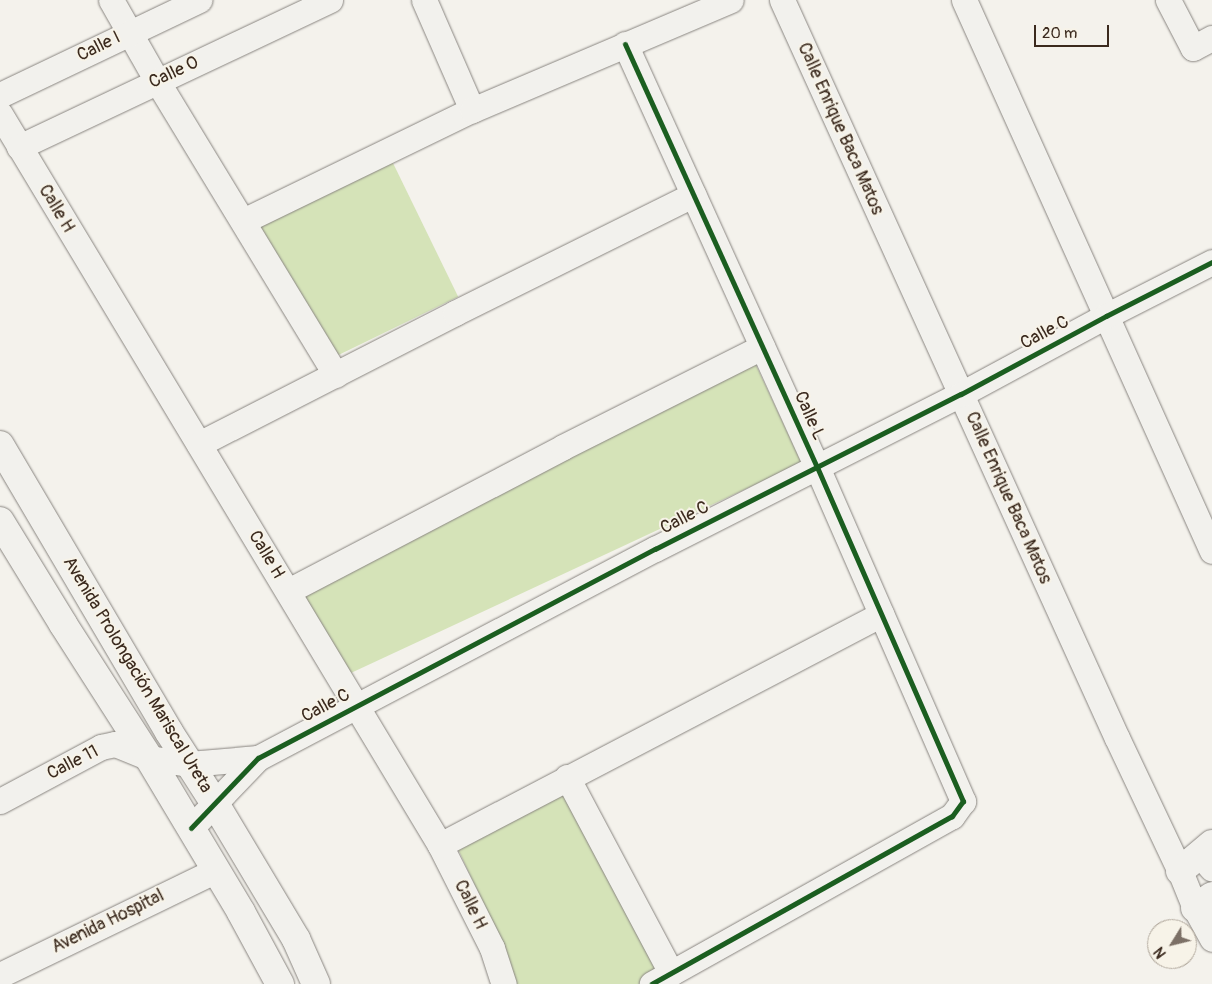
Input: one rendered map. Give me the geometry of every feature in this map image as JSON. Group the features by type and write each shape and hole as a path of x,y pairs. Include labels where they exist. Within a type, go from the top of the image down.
{"street":[{"path":"111,0 157,81 336,375"},
{"name":"Calle I","path":"0,95 199,0"},
{"name":"Calle O","path":"10,132 157,81 330,0"},
{"path":"424,0 472,110"},
{"path":"243,222 472,110 732,0"},
{"name":"Calle Enrique Baca Matos","path":"782,0 1116,738 1201,860 1204,902 1212,939"},
{"path":"964,0 1212,552"},
{"path":"1168,0 1193,48 1212,38"},
{"name":"Calle L","path":"625,44 817,467 964,801 952,816 662,979"},
{"name":"Calle H","path":"10,132 440,844 492,948 504,984"},
{"path":"199,444 693,195"},
{"name":"Calle C","path":"191,828 258,758 1212,262"},
{"path":"288,591 563,447 762,347"},
{"name":"Avenida Prolongación Mariscal Ureta","path":"0,446 189,764 214,802 296,939 316,984"},
{"name":"Avenida Prolongación Mariscal Ureta","path":"0,521 149,758 216,870 280,984"},
{"path":"440,844 881,614"},
{"name":"Calle 11","path":"0,801 101,747 115,744 149,758"},
{"name":"Calle C","path":"149,758 189,764 258,758"},
{"path":"567,777 662,979"},
{"name":"Avenida Hospital","path":"0,975 216,870"}],"green space":[{"path":"392,161 458,297 325,362 259,226"},
{"path":"756,365 802,463 339,679 293,581"},
{"path":"563,792 659,973 640,984 516,984 495,929 457,847"}],"cycle path":[{"path":"625,44 817,467 963,801 952,816 652,984"},
{"path":"191,828 258,758 655,549 961,394 1106,316 1212,262"}]}
